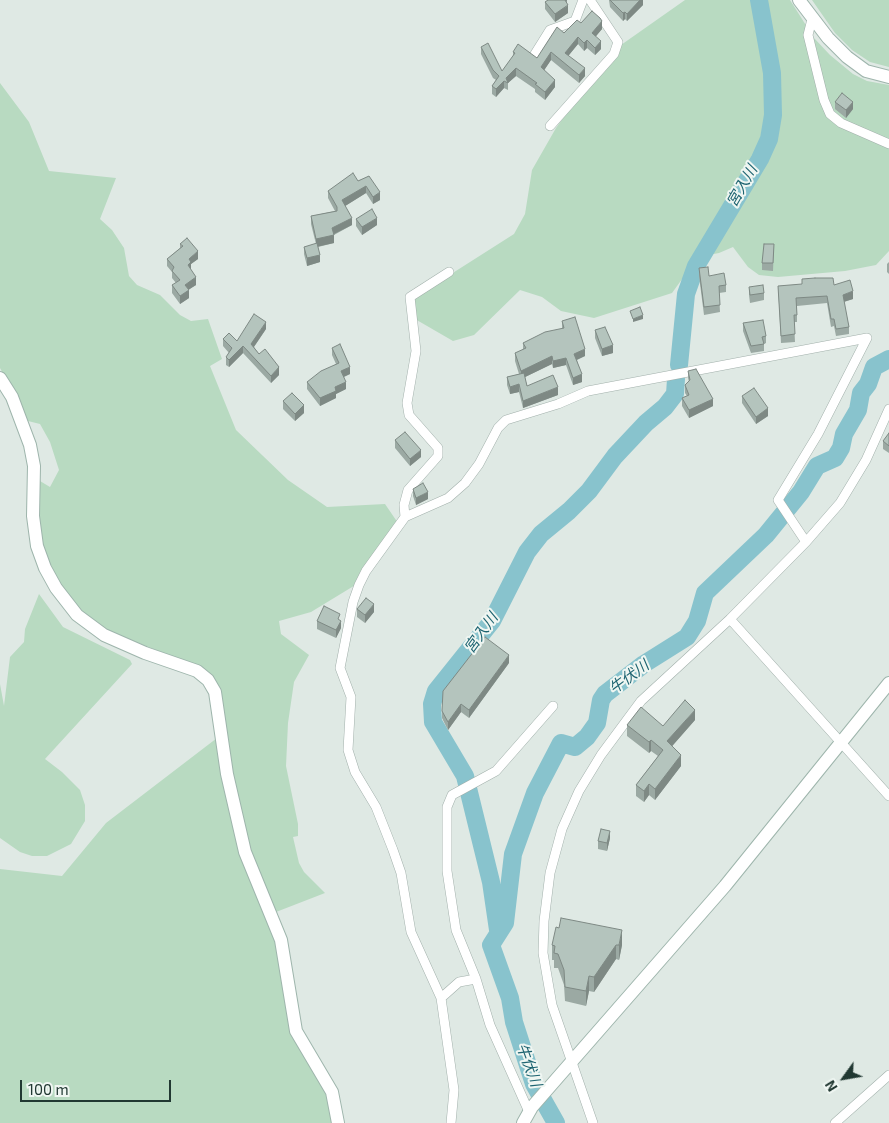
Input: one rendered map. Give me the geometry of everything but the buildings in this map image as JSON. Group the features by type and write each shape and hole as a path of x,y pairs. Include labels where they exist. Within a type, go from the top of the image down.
{"street":[{"path":"535,54 550,30 575,21 583,0"},
{"path":"550,126 614,54 618,42 590,0"},
{"path":"799,0 812,19 847,57 866,71 889,77"},
{"path":"812,19 808,34 824,100 830,114 841,123 889,144"},
{"path":"405,517 404,505 408,490 438,456 438,448 409,414 407,403 416,352 410,297 449,272"},
{"path":"452,1123 454,1090 441,998 412,932 401,873 393,850 376,807 355,772 348,750 351,697 340,668 353,602 366,571 405,517 448,498 465,483 480,464 498,428 506,420 558,404 588,391 866,338 818,434 778,500 806,542"},
{"path":"0,378 12,397 30,445 34,466 33,516 37,546 45,568 56,588 77,615 104,635 145,653 197,671 208,680 215,692 227,774 245,852 281,940 296,1032 332,1092 338,1123"},
{"path":"593,1123 568,1066 552,1005 543,953 544,921 550,873 562,830 579,791 623,723 667,675 730,620 806,542 840,503 866,460 889,409"},
{"path":"730,620 889,796"},
{"path":"553,706 496,771 452,795 447,807 447,871 456,930 476,979 490,1025 528,1114 725,886 842,744 889,683"},
{"path":"441,998 459,982 476,979"},
{"path":"835,1123 889,1075"}],"green space":[{"path":"685,0 790,0 814,38 830,55 853,74 867,81 889,85 889,251 876,265 845,271 778,277 759,275 748,267 733,247 719,253 698,257 672,293 594,318 561,311 542,297 520,290 474,335 453,341 415,319 415,297 514,234 525,214 532,170 556,128 577,99 618,56 621,45"},
{"path":"812,0 889,0 889,67 870,62 852,50 835,33"},
{"path":"0,83 29,122 49,171 116,178 100,219 112,230 124,248 129,276 137,285 160,295 180,315 191,321 208,319 222,359 210,366 236,430 288,480 327,507 385,504 398,523 388,533 357,584 311,612 279,621 281,634 309,655 294,682 288,723 286,766 298,824 298,836 293,837 299,863 304,872 325,893 276,912 250,855 233,781 217,684 209,672 113,633 87,617 68,596 52,570 43,544 40,522 40,481 50,487 59,470 50,442 40,424 28,421 0,368"},
{"path":"39,594 63,627 130,660 132,664 45,759 62,772 80,790 85,805 85,821 71,844 47,856 32,856 20,852 0,838 0,684 4,706 10,657 24,642 25,629"},
{"path":"217,738 275,941 289,1027 322,1084 333,1123 0,1123 0,869 62,876 106,823"}],"waterway":[{"name":"宮入川","path":"679,365 686,294 696,266 760,159 769,139 773,115 772,73 759,0"},
{"name":"牛伏川","path":"556,1123 534,1084 514,1022 510,998 491,945 505,923 513,854 535,793 561,743 575,747 587,737 597,723 601,700 605,694 644,664 687,637 697,621 705,593 766,535 801,492 817,466 835,458 841,448 844,434 858,410 861,393 868,384 874,367 889,359"},
{"name":"宮入川","path":"498,930 491,882 465,776 433,722 432,704 436,691 492,621 527,552 541,534 569,511 589,491 615,456 646,423 665,407 675,394 676,379"}]}
